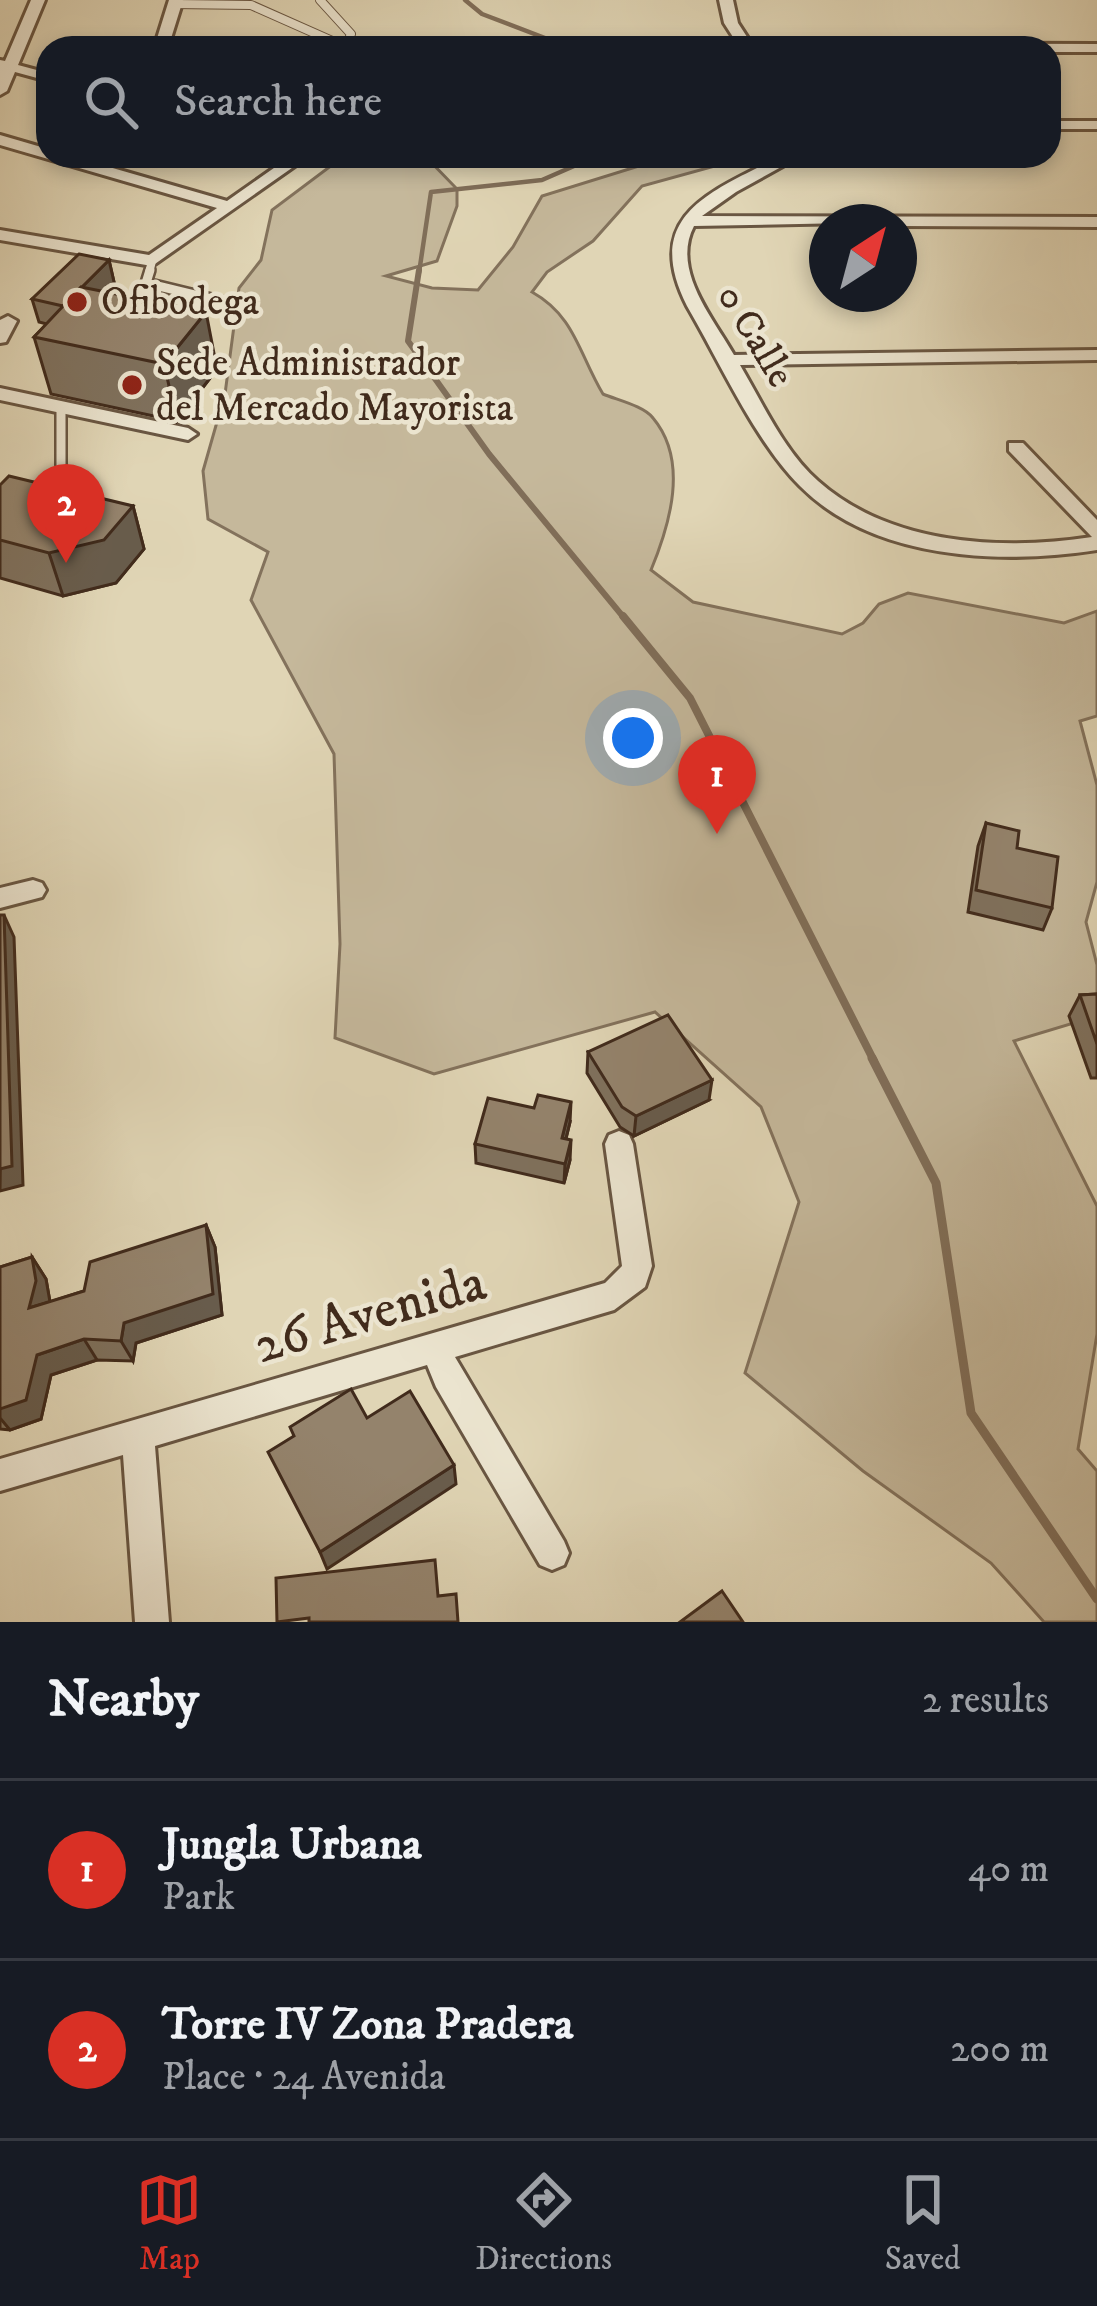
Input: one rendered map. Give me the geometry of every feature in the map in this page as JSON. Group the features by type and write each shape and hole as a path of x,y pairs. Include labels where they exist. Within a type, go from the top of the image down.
{"street":[{"path":"0,92 5,58 38,0"},
{"path":"726,0 740,36"},
{"path":"165,36 175,2"},
{"path":"1061,48 1097,48"},
{"path":"5,58 36,61"},
{"path":"5,58 36,72"},
{"path":"1061,125 1097,125"},
{"path":"0,140 36,151"},
{"path":"96,168 230,207"},
{"path":"0,235 152,261 285,168"},
{"path":"689,221 729,190 770,168"},
{"path":"689,221 1097,223"},
{"name":"0 Calle","path":"689,221 679,253 683,273 729,361 807,483 848,513 996,554 1057,552 1097,543"},
{"path":"729,361 1097,355"},
{"path":"0,394 188,434"},
{"path":"1016,447 1097,532"},
{"path":"0,898 34,890"},
{"name":"26 Avenida","path":"0,1475 614,1295 634,1277 637,1266 619,1144"},
{"path":"437,1349 447,1376 552,1553"},
{"path":"138,1436 152,1622"}],"lane":[{"path":"320,0 350,36"},
{"path":"175,2 251,5 320,36"},
{"path":"152,261 146,283 224,302"},
{"path":"61,407 65,430 61,465"}],"shaded area":[{"path":"328,168 437,168 457,189 457,206 437,261 386,276 432,288 478,290 513,247 542,196 632,168 707,168 642,186 593,241 547,272 532,292 567,324 603,394 643,410 664,435 671,453 673,493 651,570 693,602 842,634 863,623 879,604 908,593 1064,623 1097,611 1097,716 1080,721 1097,785 1097,882 1086,922 1097,965 1097,1016 1014,1041 1097,1206 1097,1334 1078,1449 1097,1471 1097,1622 1044,1622 991,1563 863,1471 745,1373 799,1202 761,1107 655,1012 434,1074 335,1038 340,944 334,754 251,600 268,552 208,519 203,471 225,394 239,288 261,260 272,210"}],"building":[{"path":"79,254 109,260 63,306 32,299"},
{"path":"81,287 206,312 164,364 34,337"},
{"path":"9,476 133,506 104,540 49,553 0,540 0,485"},
{"path":"986,823 1019,831 1017,848 1058,857 1052,908 976,890"},
{"path":"0,915 4,915 12,1166 0,1169"},
{"path":"1097,994 1097,1044 1080,995"},
{"path":"668,1015 712,1080 636,1116 622,1107 588,1052"},
{"path":"538,1095 571,1102 562,1138 571,1140 565,1164 475,1144 488,1098 534,1108"},
{"path":"206,1225 213,1294 124,1323 121,1341 84,1339 37,1355 26,1400 0,1409 0,1267 32,1257 36,1281 29,1308 84,1291 90,1262"},
{"path":"351,1389 367,1418 410,1391 454,1465 320,1552 268,1452 294,1436 290,1427"},
{"path":"435,1560 438,1596 456,1594 458,1622 309,1622 309,1618 277,1622 276,1578"},
{"path":"722,1591 743,1622 680,1622"}],"waterway":[{"path":"465,0 482,14 540,36"},
{"path":"419,273 431,192 542,180 570,168"},
{"path":"419,270 408,341 489,454 625,619"},
{"path":"623,616 690,698 874,1061"},
{"path":"872,1058 936,1183 971,1413 1097,1599"}],"place":[{"name":"Ofibodega","path":"77,302"},
{"name":"Sede Administrador del Mercado Mayorista","path":"132,385"},
{"name":"Torre IV Zona Pradera","path":"66,563"},
{"name":"Jungla Urbana","path":"717,834"}]}
